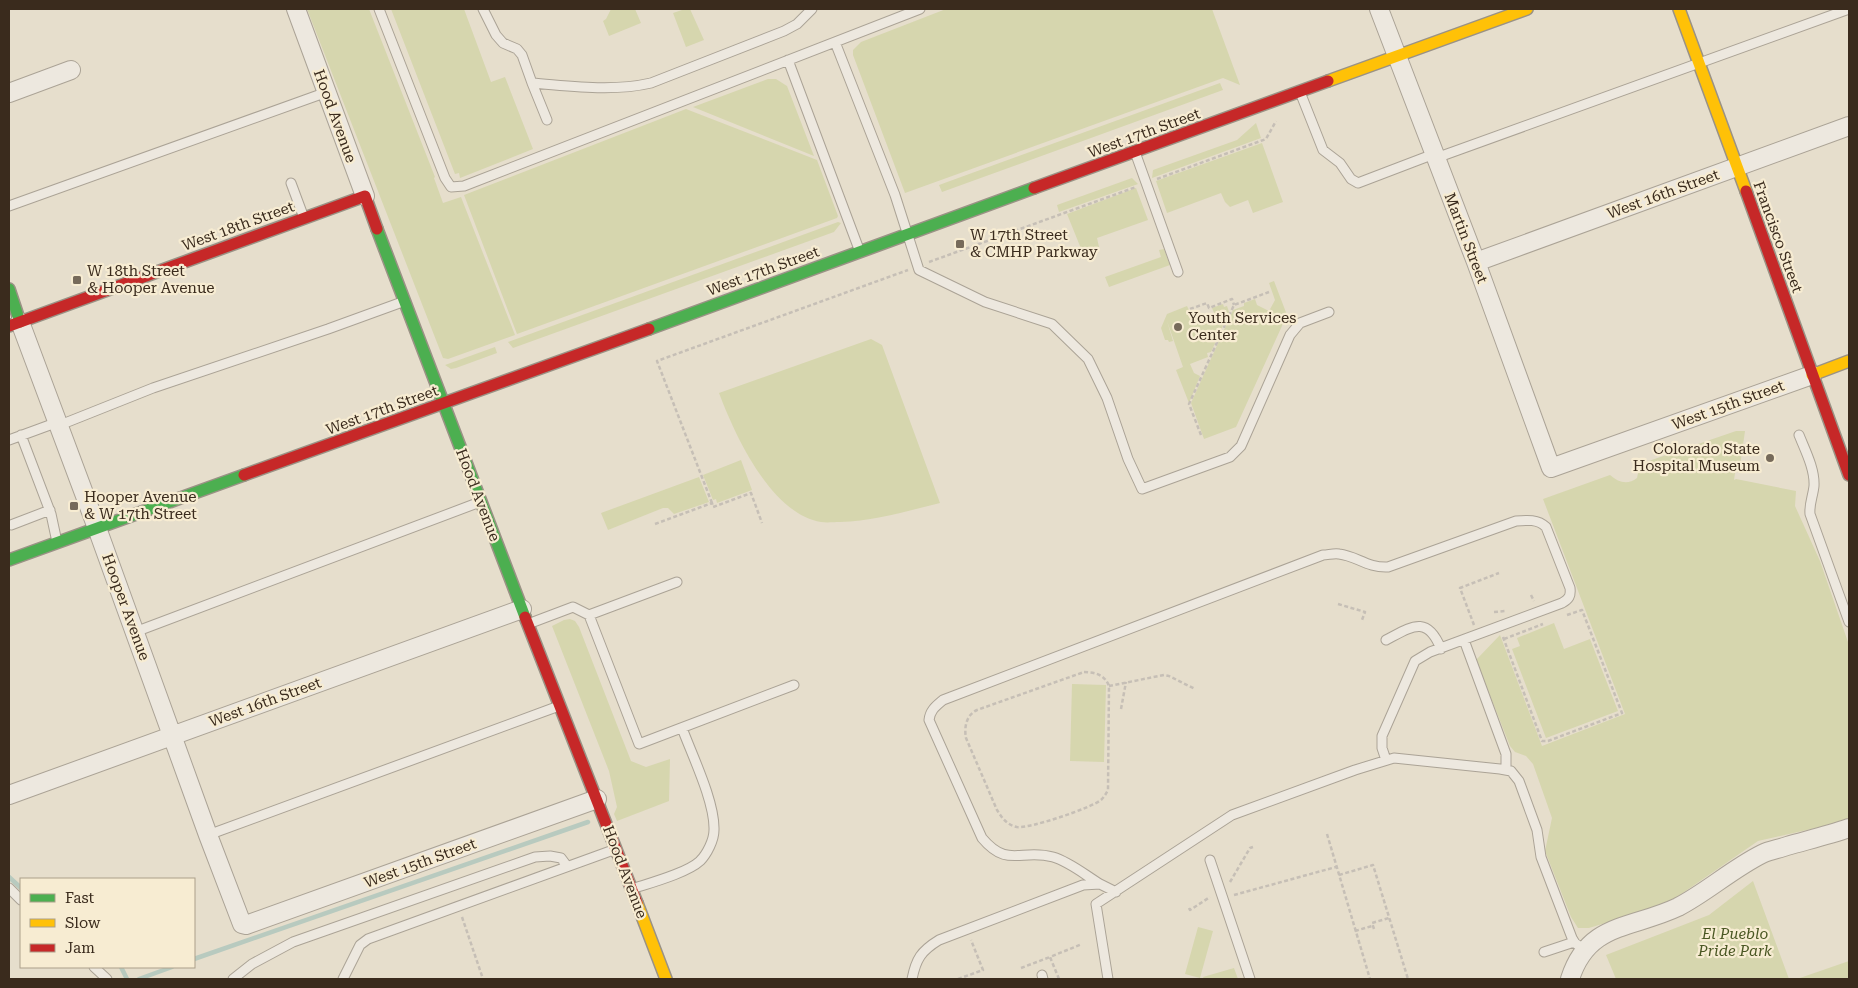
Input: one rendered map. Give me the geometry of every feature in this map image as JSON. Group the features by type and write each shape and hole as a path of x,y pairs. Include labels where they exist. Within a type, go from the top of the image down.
{"street":[{"name":"Hood Avenue","path":"296,9 480,502 617,848 666,979"},
{"name":"Martin Street","path":"1379,9 1476,262 1551,468"},
{"name":"West 17th Street","path":"9,560 1527,9"},
{"name":"Francisco Street","path":"1679,9 1849,475"},
{"path":"9,93 71,70"},
{"name":"West 16th Street","path":"1476,262 1849,126"},
{"name":"West 18th Street","path":"15,324 365,196"},
{"name":"Hooper Avenue","path":"9,289 15,324 59,423 242,924"},
{"name":"West 15th Street","path":"1551,468 1849,361"},
{"name":"West 16th Street","path":"9,795 172,736 525,617"},
{"name":"West 15th Street","path":"242,924 246,925 597,799"},
{"path":"1570,979 1580,946 1591,942 1604,933 1676,908 1697,897 1746,863 1764,853 1849,828"}],"lane":[{"path":"379,9 445,178 451,187 464,186 920,9"},
{"path":"483,9 496,35 503,42 518,49 522,55 547,120"},
{"path":"532,83 608,89 651,83 784,31 797,24 812,9"},
{"path":"1300,92 1323,150 1340,163 1350,179 1358,183 1849,9"},
{"path":"835,42 895,195 920,270 985,302 1052,324 1088,359 1107,398 1128,459 1142,489 1230,457 1236,452 1241,446 1290,335 1300,323 1329,312"},
{"path":"788,60 860,252"},
{"path":"9,206 326,92"},
{"path":"1135,152 1178,272"},
{"path":"292,183 304,218"},
{"path":"9,440 405,301"},
{"path":"21,435 50,510 57,542"},
{"path":"1799,435 1814,479 1810,514 1849,622"},
{"path":"135,632 480,502"},
{"path":"11,525 50,510"},
{"path":"1116,892 1055,857 1040,854 1009,856 991,849 982,838 929,720 934,708 943,700 1323,556 1338,554 1349,556 1369,565 1388,567 1516,521 1536,521 1546,527 1571,593 1569,599 1423,655 1415,661 1382,736 1382,748 1386,760"},
{"path":"589,615 677,582"},
{"path":"525,617 573,607 589,615 639,744 794,685"},
{"path":"1386,640 1411,627 1424,626 1435,635 1441,649"},
{"path":"1464,640 1506,754 1506,770"},
{"path":"208,835 560,706"},
{"path":"632,890 686,869 699,861 708,849 714,833 712,808 682,728"},
{"path":"1108,979 1096,904 1232,815 1354,770 1394,758 1506,770 1511,772 1520,781 1537,830 1541,857 1580,946 1544,952"},
{"path":"343,979 360,944 368,938 617,848"},
{"path":"234,979 252,964 293,942 535,857 550,856 561,858 567,866"},
{"path":"1210,860 1250,979"},
{"path":"912,979 918,959 926,948 939,940 1083,885 1100,884"},
{"path":"9,888 20,899"},
{"path":"95,968 107,979"}],"path":[{"path":"762,523 751,493 713,507 657,361 1266,139 1275,121 1283,118"},
{"path":"1201,435 1189,404 1234,305 1269,292"},
{"path":"1190,309 1207,303 1209,308 1232,300 1234,305"},
{"path":"655,524 712,503"},
{"path":"1476,630 1460,588 1499,573"},
{"path":"1531,595 1536,607"},
{"path":"1338,604 1366,612 1362,620"},
{"path":"1493,610 1542,741 1548,741 1620,714 1622,710 1582,610 1559,618"},
{"path":"1504,639 1550,621"},
{"path":"1084,672 1096,673 1105,679 1109,686 1108,790 1106,794 1101,800 1091,805 1030,826 1018,827 1009,824 997,810 966,738 966,724 972,712 1084,672"},
{"path":"1109,686 1164,675 1195,689"},
{"path":"1121,709 1126,682"},
{"path":"1327,834 1370,979"},
{"path":"1222,896 1250,848 1253,847"},
{"path":"1339,875 1373,865 1408,979"},
{"path":"1222,896 1336,867"},
{"path":"1189,908 1190,910 1210,897"},
{"path":"458,905 483,979"},
{"path":"1355,931 1373,927 1372,923 1389,918"},
{"path":"958,979 983,970 967,930"},
{"path":"1021,968 1082,944"},
{"path":"1050,957 1059,979"}],"green space":[{"path":"307,9 369,9 435,177 443,203 461,197 515,335 448,359 443,358"},
{"path":"391,9 464,9 491,82 505,77 533,149 460,178 459,173 455,174"},
{"path":"611,9 635,9 641,23 609,36 603,21"},
{"path":"690,9 704,40 686,47 673,13"},
{"path":"946,9 1212,9 1240,85 1223,78 905,193 853,55 853,50 861,42"},
{"path":"768,79 776,79 787,86 814,156 693,107"},
{"path":"1220,83 1223,90 942,192 939,185"},
{"path":"686,109 817,160 838,216 837,218 517,334 464,195"},
{"path":"1256,123 1261,138 1152,178 1153,170 1237,140"},
{"path":"1262,143 1283,202 1253,213 1248,200 1230,207 1225,202 1221,193 1167,213 1156,181"},
{"path":"1132,178 1138,184 1059,212 1057,205"},
{"path":"1136,188 1148,220 1097,238 1099,247 1095,252 1084,256 1067,214"},
{"path":"838,222 841,223 834,232 513,348 508,342"},
{"path":"1164,249 1170,265 1109,287 1105,277 1161,257 1159,250"},
{"path":"1274,281 1287,315 1236,427 1204,439 1191,403 1233,310 1255,299 1257,305 1269,311 1275,300 1269,283"},
{"path":"1223,304 1224,307 1227,306 1229,312 1211,352 1207,353 1208,357 1190,364 1194,373 1200,376 1189,403 1176,370 1183,367 1167,321 1173,341 1165,340 1161,328 1167,314 1187,306 1195,322 1198,319 1208,324 1214,313 1212,308"},
{"path":"871,339 882,345 940,503 865,520 821,522 803,516 786,504 771,489 745,450 719,393"},
{"path":"495,347 497,353 456,368 451,369 445,365"},
{"path":"1736,431 1745,431 1740,466 1736,466 1734,480 1796,491 1795,506 1820,561 1849,645 1849,818 1829,825 1758,841 1674,899 1655,908 1589,928 1578,928 1571,917 1545,851 1552,818 1533,764 1526,756 1515,752 1510,746 1476,660 1500,635 1542,746 1625,714 1543,499 1610,475 1617,480 1630,482 1637,478 1640,464"},
{"path":"741,460 752,490 717,503 716,499 713,500 703,475"},
{"path":"699,477 709,502 674,514 668,508 663,508 608,530 601,513"},
{"path":"570,619 575,621 579,627 631,761 646,767 670,759 669,801 617,821 614,814 617,807 609,771 552,626"},
{"path":"1554,623 1564,649 1590,639 1618,711 1546,738 1512,649 1520,646 1517,638"},
{"path":"1072,684 1106,685 1104,762 1070,761"},
{"name":"El Pueblo Pride Park","path":"1753,881 1789,979 1616,979 1606,955 1709,915"},
{"path":"1198,927 1213,931 1200,978 1185,974"},
{"name":"El Pueblo Pride Park","path":"1849,961 1849,979 1797,979"},
{"path":"1234,968 1238,979 1204,979 1203,977"}],"waterway":[{"path":"195,959 588,822"},
{"path":"9,877 20,887"},
{"path":"122,968 127,979"},
{"path":"139,979 169,968"}],"traffic: fast":[{"path":"649,329 1034,188"},
{"path":"377,229 525,617"},
{"path":"9,289 20,322"},
{"path":"9,560 244,475"}],"traffic: slow":[{"path":"1328,81 1527,9"},
{"path":"1679,9 1746,191"},
{"path":"1812,375 1849,361"},
{"path":"637,903 666,979"}],"traffic: jam":[{"path":"1034,188 1328,81"},
{"path":"1746,191 1849,475"},
{"path":"9,326 365,196 377,229"},
{"path":"244,475 649,329"},
{"path":"525,617 637,903"}],"place":[{"name":"W 17th Street & CMHP Parkway","path":"960,244"},
{"name":"W 18th Street & Hooper Avenue","path":"77,280"},
{"name":"Youth Services Center","path":"1178,327"},
{"name":"Colorado State Hospital Museum","path":"1770,458"},
{"name":"Hooper Avenue & W 17th Street","path":"74,506"}]}
